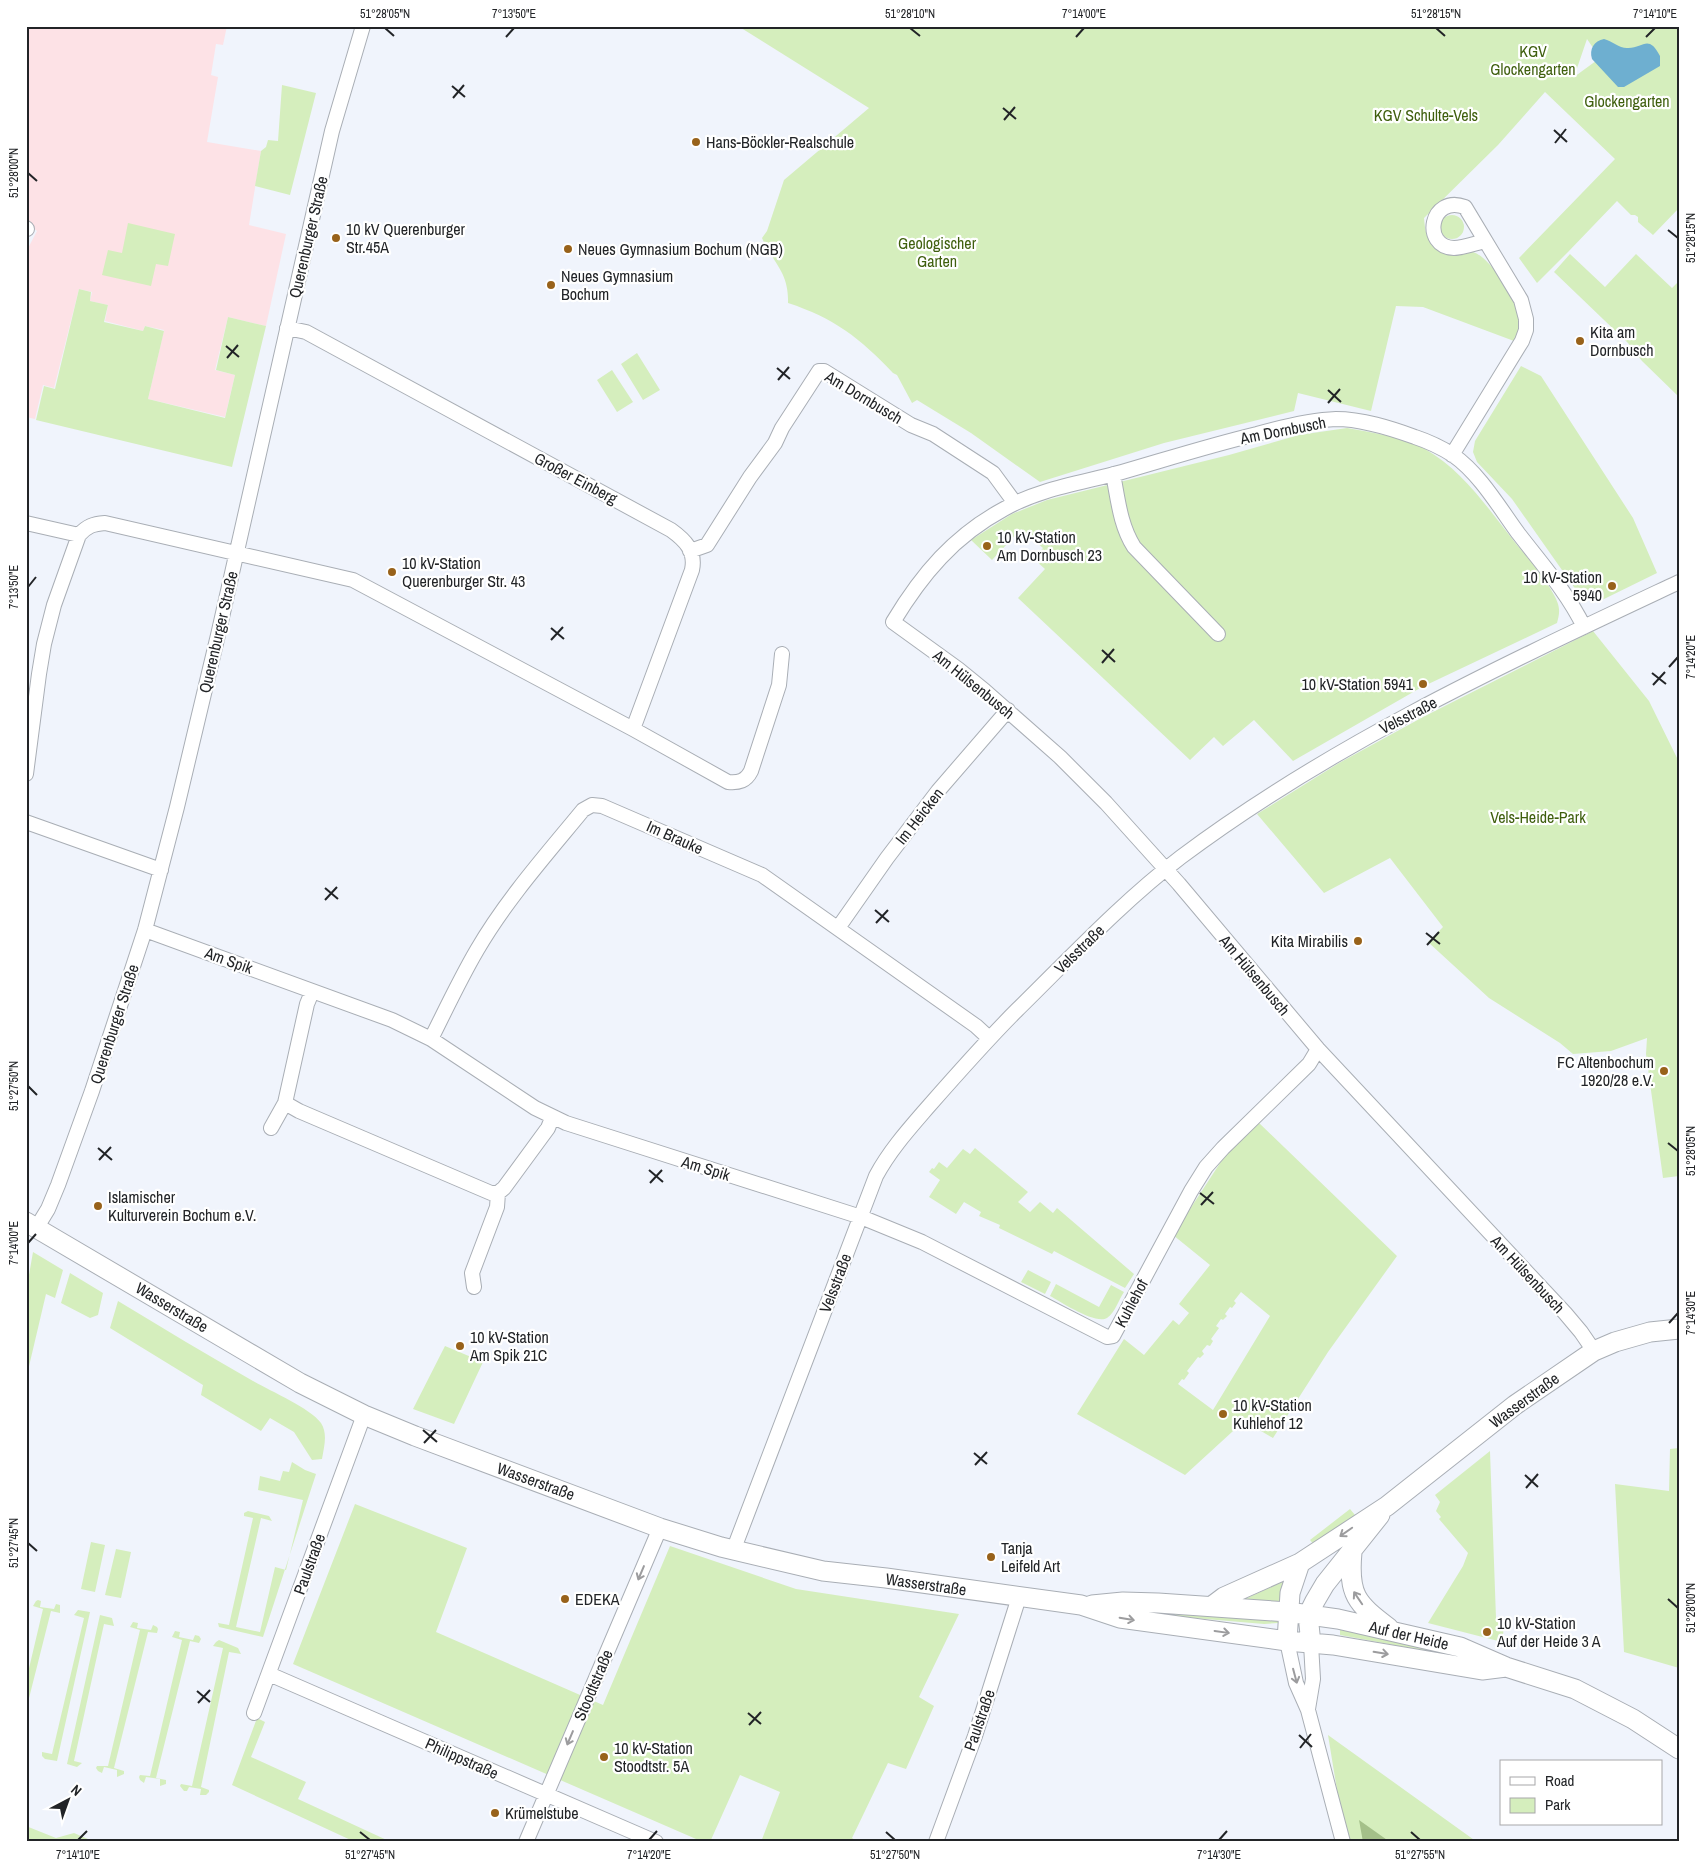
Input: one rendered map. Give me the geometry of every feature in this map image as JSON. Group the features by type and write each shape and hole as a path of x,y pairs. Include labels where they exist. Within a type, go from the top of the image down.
{"main road":[{"name":"Wasserstraße","path":"30,1223 300,1383 364,1415 660,1528 734,1551 823,1571 1081,1605 1120,1618 1311,1644"},
{"name":"Wasserstraße","path":"1212,1606 1224,1597 1300,1563 1387,1506 1515,1405 1594,1351 1615,1342 1650,1332 1679,1329"},
{"name":"Wasserstraße","path":"1081,1605 1123,1602 1212,1606 1308,1615 1325,1584 1387,1506"},
{"path":"1352,1552 1350,1576 1353,1592 1366,1609 1392,1630"},
{"path":"1287,1641 1288,1612 1292,1585 1300,1563"},
{"path":"1308,1615 1311,1644"},
{"name":"Auf der Heide","path":"1308,1615 1392,1630 1460,1647 1506,1667 1556,1682 1605,1703 1679,1749"},
{"name":"Auf der Heide","path":"1311,1644 1333,1645 1482,1670 1506,1667"}],"street":[{"name":"Querenburger Straße","path":"30,1223 48,1208 58,1185 145,930 236,554 332,131 363,26"},
{"path":"1452,455 1522,341 1526,330 1526,319 1521,300 1485,241"},
{"name":"Großer Einberg","path":"287,328 306,332 672,530 685,540 690,550"},
{"name":"Am Dornbusch","path":"690,550 707,545 750,477 775,443 782,428 819,371 824,371 911,425 933,434 993,473 1016,503"},
{"name":"Am Dornbusch","path":"893,622 910,593 947,550 982,523 1016,503 1043,492 1213,445 1294,424 1336,419 1358,422 1416,437 1452,455 1483,486 1567,597 1584,627"},
{"path":"1112,474 1126,534 1134,547 1218,634"},
{"path":"26,523 79,535"},
{"path":"26,774 39,674 54,605 79,535 92,524 105,523 354,580 728,782 736,783 743,781 751,772 779,685 782,654"},
{"path":"633,729 694,564 690,550"},
{"name":"Velsstraße","path":"734,1551 876,1176 886,1158 960,1069 989,1038 1128,901 1166,869 1253,806 1370,734 1584,627 1679,582"},
{"name":"Am Hülsenbusch","path":"893,622 958,669 1008,710 1060,757 1106,803 1166,869 1318,1049 1565,1313 1594,1351"},
{"name":"Im Heicken","path":"838,928 887,858 938,791 1008,710"},
{"name":"Im Brauke","path":"431,1039 477,950 500,915 522,884 584,810 592,805 602,806 762,875 976,1026 989,1038"},
{"path":"26,822 161,870"},
{"name":"Am Spik","path":"145,930 392,1020 431,1039 552,1118 566,1124 861,1217"},
{"path":"271,1128 285,1103 307,1004 312,992"},
{"name":"Kuhlehof","path":"861,1217 922,1242 1107,1338 1113,1336 1206,1167 1309,1064 1318,1049"},
{"path":"285,1103 299,1111 482,1190 498,1193"},
{"path":"474,1287 472,1272 497,1207 498,1193 510,1181 548,1128 552,1118"},
{"name":"Paulstraße","path":"254,1713 364,1415"},
{"name":"Stoodtstraße","path":"526,1842 660,1528"},
{"name":"Paulstraße","path":"936,1842 974,1736 1019,1597"},
{"path":"1287,1641 1296,1683 1308,1710 1343,1842"},
{"path":"1308,1710 1313,1679 1311,1644"},
{"name":"Philippstraße","path":"269,1674 656,1842"}],"shaded area":[{"path":"26,26 227,26 223,45 216,44 211,75 218,77 207,142 261,151 249,225 286,234 266,326 228,317 215,370 235,375 225,417 148,399 164,330 145,326 143,331 105,321 108,305 90,301 92,292 79,289 54,388 43,385 35,419 26,417 26,252 37,231 26,222"}],"green space":[{"path":"738,26 1679,26 1679,208 1653,235 1638,222 1638,217 1631,215 1617,201 1537,283 1519,258 1615,159 1545,92 1498,145 1424,218 1428,239 1436,249 1445,253 1468,251 1480,255 1501,279 1508,289 1520,315 1519,329 1514,341 1423,307 1396,306 1371,411 1298,393 1294,411 1164,443 1040,482 971,433 917,400 912,403 897,375 845,330 819,315 788,303 788,292 783,275 762,238 767,231 784,180 869,108","holes":["1587,39 1600,58 1574,77"]},
{"path":"282,85 316,93 290,195 255,186 261,151 266,147 268,140 278,141"},
{"path":"1452,215 1457,216 1463,222 1463,232 1457,238 1452,239 1447,238 1441,232 1440,227 1441,222 1447,216"},
{"path":"128,223 175,234 168,266 156,264 151,286 102,275 108,250 122,253"},
{"path":"1570,254 1605,287 1636,254 1672,288 1679,281 1679,397 1642,361 1628,343 1554,272"},
{"path":"79,289 91,292 90,301 108,305 104,322 143,331 145,326 164,331 148,399 225,418 235,375 216,370 228,317 266,326 232,467 36,420 44,386 55,389"},
{"path":"637,353 660,390 643,400 621,364"},
{"path":"1521,366 1541,376 1633,518 1657,573 1602,600 1589,599 1576,590 1512,499 1477,462 1473,452 1475,441"},
{"path":"612,370 633,402 617,412 597,380"},
{"path":"1347,428 1406,441 1425,449 1452,468 1475,492 1540,574 1556,598 1559,616 1557,623 1422,687 1293,761 1254,720 1223,746 1214,737 1190,760 1018,598 1045,569 1034,559 1043,548 1021,529 992,560 971,540 1012,514 1047,500 1229,455 1299,435"},
{"name":"Vels-Heide-Park","path":"1593,631 1649,701 1679,762 1679,1176 1663,1178 1646,1054 1647,1038 1611,1051 1573,1054 1560,1043 1489,998 1428,942 1443,927 1390,858 1324,893 1257,814 1339,763 1423,717"},
{"path":"1258,1122 1397,1256 1328,1352 1273,1438 1244,1421 1185,1475 1077,1414 1124,1339 1144,1355 1173,1320 1179,1325 1189,1313 1179,1304 1210,1265 1173,1235 1226,1154","holes":["1241,1292 1270,1316 1213,1410 1178,1384 1182,1379 1184,1380 1189,1373 1187,1371 1198,1357 1200,1358 1204,1354 1202,1351 1207,1345 1210,1346 1213,1341 1211,1339 1219,1328 1216,1326 1221,1319 1223,1320 1227,1316 1225,1314 1236,1303 1234,1301"]},
{"path":"975,1148 1028,1192 1018,1202 1030,1212 1040,1202 1053,1213 1057,1208 1134,1274 1125,1288 1054,1251 1052,1254 999,1228 1000,1225 979,1216 981,1212 964,1202 956,1214 929,1197 940,1180 929,1172 932,1168 934,1169 939,1162 947,1168 963,1149 970,1154"},
{"path":"33,1252 63,1270 55,1298 46,1294 26,1379 26,1292"},
{"path":"1028,1270 1051,1282 1045,1294 1021,1282"},
{"path":"70,1273 103,1293 98,1315 90,1318 61,1303"},
{"path":"1056,1284 1099,1307 1111,1285 1124,1292 1112,1313 1107,1318 1102,1319 1087,1316 1050,1296"},
{"path":"118,1301 316,1417 321,1423 324,1432 325,1441 322,1459 312,1460 294,1432 270,1418 261,1431 201,1395 203,1385 110,1328"},
{"path":"445,1346 483,1362 454,1424 413,1409"},
{"path":"1679,1448 1679,1668 1624,1652 1615,1484 1669,1491 1670,1449"},
{"path":"1490,1451 1496,1618 1504,1627 1502,1642 1428,1623 1463,1566 1468,1553 1439,1519 1441,1517 1436,1511 1440,1502 1435,1495"},
{"path":"292,1462 316,1474 290,1555 303,1500 258,1490 260,1476 280,1481 283,1471 289,1472"},
{"path":"355,1504 467,1548 436,1632 603,1705 670,1546 796,1589 959,1614 919,1697 934,1706 906,1769 888,1763 852,1838 858,1842 761,1842 780,1792 740,1775 710,1842 703,1842 293,1664"},
{"path":"1350,1509 1355,1515 1314,1545 1310,1540"},
{"path":"248,1511 269,1516 272,1521 261,1518 236,1627 260,1632 275,1567 285,1570 263,1637 219,1627 218,1623 229,1625 253,1518 244,1516 244,1513"},
{"path":"91,1542 105,1545 95,1592 81,1589"},
{"path":"116,1549 131,1552 121,1598 105,1595"},
{"path":"1286,1580 1282,1604 1245,1599"},
{"path":"38,1600 41,1601 40,1607 54,1609 56,1604 60,1605 60,1613 51,1611 26,1710 26,1681 43,1609 33,1606"},
{"path":"78,1610 90,1612 57,1761 45,1759 42,1756 42,1752 52,1754 84,1618 74,1615"},
{"path":"1170,1612 1278,1619 1278,1623 1264,1624 1170,1616"},
{"path":"100,1615 112,1618 114,1626 104,1624 74,1761 82,1763 77,1767 67,1764"},
{"path":"133,1622 138,1623 137,1628 151,1630 153,1625 158,1629 157,1633 148,1632 114,1768 124,1771 124,1774 117,1777 117,1770 104,1767 102,1773 96,1768 97,1766 108,1766 140,1630 130,1627"},
{"path":"1340,1629 1457,1653 1458,1657 1340,1635"},
{"path":"175,1631 180,1632 179,1637 193,1640 195,1635 201,1639 199,1643 190,1641 156,1778 166,1780 166,1784 160,1786 160,1779 146,1777 144,1783 139,1777 140,1775 150,1776 182,1640 172,1637"},
{"path":"219,1640 238,1648 241,1654 229,1652 201,1787 209,1790 209,1792 206,1795 200,1795 201,1789 189,1787 187,1791 184,1791 180,1786 181,1784 192,1786 223,1648 213,1646"},
{"path":"257,1718 265,1722 251,1757 306,1782 298,1799 391,1842 355,1842 232,1785"},
{"path":"1328,1735 1477,1842 1351,1842 1339,1802"},
{"path":"1359,1820 1390,1842 1363,1842"},
{"path":"26,1826 56,1838 74,1833 95,1842 26,1842"}],"water":[{"path":"1604,39 1624,48 1633,48 1645,44 1652,45 1660,56 1660,66 1624,87 1618,87 1592,59 1591,52 1593,46"}],"place":[{"name":"Hans-Böckler-Realschule","path":"696,142"},
{"name":"10 kV Querenburger Str.45A","path":"336,238"},
{"name":"Neues Gymnasium Bochum (NGB)","path":"568,249"},
{"name":"Neues Gymnasium Bochum","path":"551,285"},
{"name":"Kita am Dornbusch","path":"1580,341"},
{"name":"10 kV-Station Am Dornbusch 23","path":"987,546"},
{"name":"10 kV-Station Querenburger Str. 43","path":"392,572"},
{"name":"10 kV-Station 5940","path":"1612,586"},
{"name":"10 kV-Station 5941","path":"1423,684"},
{"name":"Kita Mirabilis","path":"1358,941"},
{"name":"FC Altenbochum 1920/28 e.V.","path":"1664,1071"},
{"name":"Islamischer Kulturverein Bochum e.V.","path":"98,1206"},
{"name":"10 kV-Station Am Spik 21C","path":"460,1346"},
{"name":"10 kV-Station Kuhlehof 12","path":"1223,1414"},
{"name":"Tanja Leifeld Art","path":"991,1557"},
{"name":"EDEKA","path":"565,1599"},
{"name":"10 kV-Station Auf der Heide 3 A","path":"1487,1632"},
{"name":"10 kV-Station Stoodtstr. 5A","path":"604,1757"},
{"name":"Krümelstube","path":"495,1813"}],"park label":[{"name":"KGV Glockengarten","path":"1533,60"},
{"name":"Glockengarten","path":"1627,101"},
{"name":"KGV Schulte-Vels","path":"1426,115"},
{"name":"Geologischer Garten","path":"937,252"}]}
